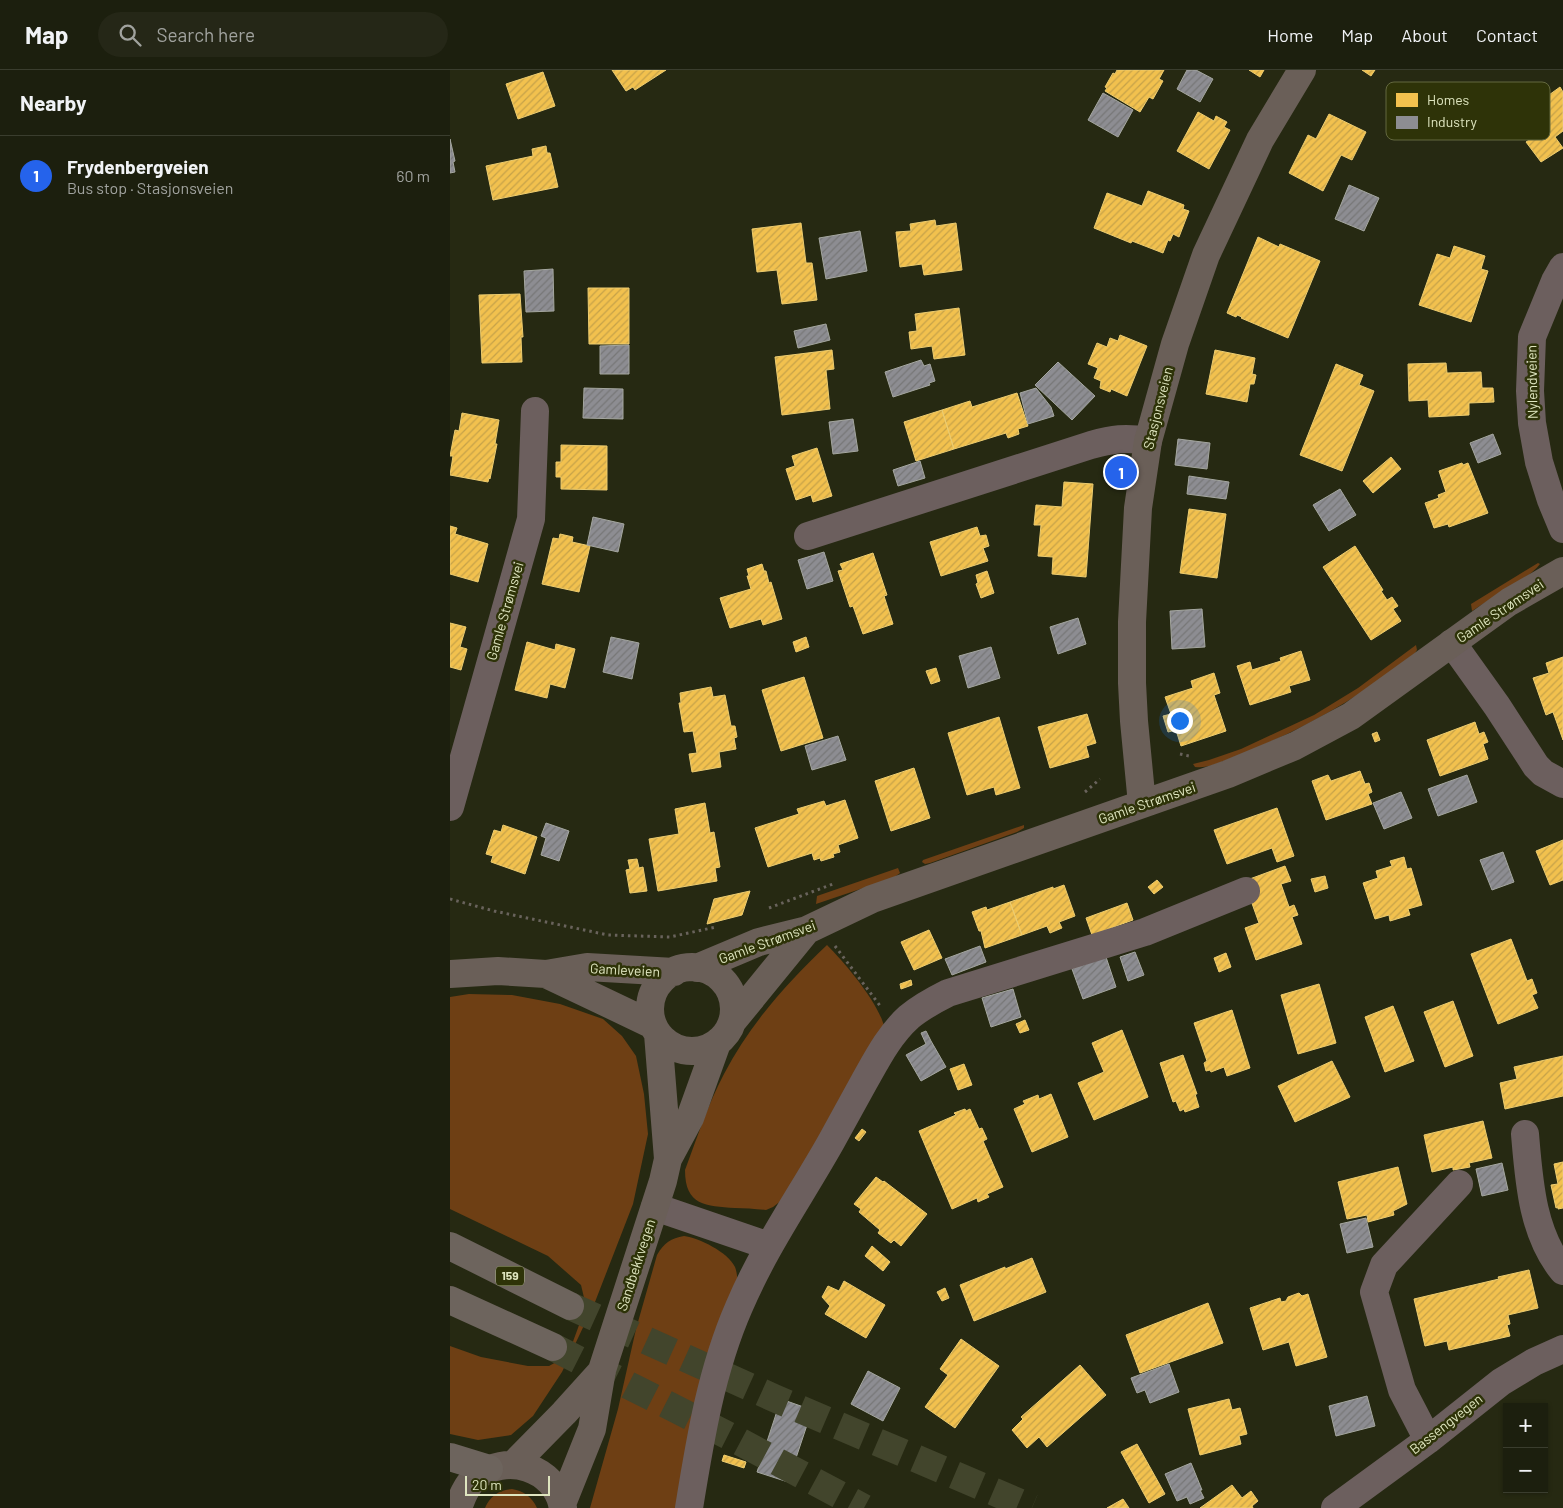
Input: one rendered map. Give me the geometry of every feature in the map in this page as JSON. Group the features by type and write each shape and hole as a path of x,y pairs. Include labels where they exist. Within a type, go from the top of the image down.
{"highway":[{"name":"159","path":"450,1246 570,1306"},
{"path":"450,1300 553,1348"},
{"path":"450,1457 502,1467"}],"main road":[{"name":"Stasjonsveien","path":"1142,804 1132,683 1132,613 1138,508 1148,441 1175,344 1206,255 1260,140 1302,70"},
{"name":"Gamle Strømsvei","path":"685,970 759,942 807,930 872,899 1234,772 1323,732 1379,697 1509,602 1563,571"},
{"path":"725,1032 734,1010 732,998 727,987 719,978 709,971 685,970 663,979 651,1000 650,1012 656,1029 668,1043 680,1049 692,1051 706,1049 725,1032 807,930"},
{"name":"Gamleveien","path":"450,974 498,971 546,974 587,967 685,970"},
{"name":"Gamleveien","path":"546,974 656,1029"},
{"name":"Sandbekkvegen","path":"656,1029 668,1159"},
{"name":"Sandbekkvegen","path":"563,1506 592,1429 602,1370 655,1207 668,1159 690,1118 725,1032"},
{"name":"Sandbekkvegen","path":"458,1508 463,1492 474,1478 502,1467 564,1414 602,1370"},
{"path":"502,1467 530,1468 544,1476 555,1489 563,1506"}],"street":[{"name":"Nylendveien","path":"1563,267 1555,281 1532,337 1530,391 1532,423 1539,462 1551,500 1563,529"},
{"name":"Gamle Strømsvei","path":"450,807 531,519 535,411"},
{"path":"808,536 1116,438 1148,441"},
{"path":"1452,643 1498,706 1536,766 1543,773 1563,784"},
{"path":"689,1508 712,1384 738,1308 769,1246 880,1052 898,1030 909,1018 925,1006 948,993 1145,932 1246,891"},
{"path":"1525,1134 1528,1175 1537,1223 1556,1263 1563,1271"},
{"path":"1428,1440 1402,1390 1374,1292 1384,1265 1459,1184"},
{"path":"655,1207 769,1246"},
{"name":"Bassengvegen","path":"1335,1508 1428,1440 1501,1382 1534,1362 1563,1349"}],"path":[{"path":"1180,754 1195,756"},
{"path":"1078,797 1100,779"},
{"path":"766,910 839,882"},
{"path":"450,899 494,911 608,935 670,937 724,925"},
{"path":"833,944 898,1030"}],"shaded area":[{"path":"1538,563 1540,564 1527,577 1472,611 1471,604"},
{"path":"1416,645 1417,650 1415,653 1395,669 1331,711 1286,735 1217,764 1195,767 1193,764 1241,749 1314,715 1358,688"},
{"path":"1024,825 1024,828 1017,832 930,863 925,864 922,862 923,860"},
{"path":"898,868 900,873 893,878 816,904 817,896"},
{"path":"827,945 843,962 868,995 881,1016 884,1026 786,1197 766,1210 706,1205 699,1202 689,1191 685,1170 718,1085 757,1021 784,989"},
{"path":"469,994 512,995 560,1004 603,1019 622,1036 636,1056 644,1094 648,1134 633,1204 595,1302 562,1372 533,1416 511,1435 478,1440 450,1434 450,1346 481,1357 528,1366 549,1366 558,1361 571,1347 586,1306 581,1285 548,1256 450,1209 450,997"},
{"path":"684,1236 705,1243 726,1256 735,1267 738,1283 678,1508 590,1508 618,1409 636,1329 657,1255 668,1242"},
{"path":"512,1489 527,1495 537,1508 485,1508 496,1494"}],"building: Homes":[{"path":"612,70 666,70 635,90 633,87 626,91"},
{"path":"1117,70 1164,70 1159,79 1163,81 1153,99 1149,97 1140,112 1105,91 1107,88 1105,87 1113,73 1115,74"},
{"path":"1249,70 1264,70 1260,77"},
{"path":"1362,70 1375,70 1371,76"},
{"path":"543,72 555,106 518,119 506,84"},
{"path":"1560,87 1563,92 1563,131 1555,137 1563,148 1541,162 1526,142 1529,140 1550,140 1550,94"},
{"path":"1198,112 1214,121 1216,116 1227,122 1224,127 1230,130 1209,169 1177,151"},
{"path":"1329,114 1366,132 1352,160 1341,155 1323,191 1289,173 1308,135 1316,139"},
{"path":"546,146 547,153 550,153 558,187 493,200 486,166 533,156 532,149"},
{"path":"1148,191 1184,205 1183,209 1189,211 1179,237 1173,234 1170,241 1168,240 1163,253 1094,228 1107,193 1142,206"},
{"path":"935,220 936,226 956,223 962,270 924,275 922,264 900,267 896,232 911,231 910,224"},
{"path":"801,223 806,263 812,263 817,300 782,304 777,270 757,272 752,229"},
{"path":"1258,237 1279,247 1280,244 1320,261 1288,338 1242,317 1237,315 1236,317 1227,313"},
{"path":"1454,246 1485,256 1481,269 1488,271 1471,322 1419,305 1437,254 1450,258"},
{"path":"588,288 629,288 629,344 589,344"},
{"path":"520,294 523,337 521,337 522,362 482,363 479,295"},
{"path":"959,308 965,355 934,359 932,346 911,349 909,332 917,331 915,314"},
{"path":"1120,335 1147,346 1127,396 1111,389 1110,392 1100,388 1101,381 1094,378 1098,368 1088,364 1097,343 1107,347 1110,338 1118,341"},
{"path":"832,350 834,369 826,370 830,409 782,415 775,357"},
{"path":"1215,350 1255,358 1252,374 1256,375 1254,384 1250,384 1247,402 1206,394"},
{"path":"1446,363 1447,373 1481,372 1482,388 1493,388 1494,402 1469,403 1469,415 1429,417 1428,400 1409,401 1408,364"},
{"path":"1336,364 1363,375 1359,385 1374,391 1342,471 1300,455"},
{"path":"1017,393 1028,426 1018,429 1019,434 1008,438 1006,433 954,449 942,410 970,401 972,407"},
{"path":"942,410 954,449 916,461 904,422"},
{"path":"462,413 499,420 495,444 497,444 488,482 450,475 453,456 450,456 455,430 459,431"},
{"path":"561,445 607,446 607,490 561,489 561,477 556,477 556,462 561,462"},
{"path":"817,448 832,496 813,502 811,495 796,500 786,469 795,466 792,456"},
{"path":"1391,457 1401,469 1373,493 1363,481"},
{"path":"1462,463 1463,465 1468,463 1488,513 1449,527 1448,524 1434,528 1425,503 1439,498 1438,495 1446,492 1439,471"},
{"path":"1064,482 1093,484 1086,577 1052,574 1053,557 1038,556 1041,525 1034,525 1036,505 1062,507"},
{"path":"1189,509 1226,514 1217,578 1180,573"},
{"path":"450,526 457,528 455,534 488,544 478,582 450,574"},
{"path":"977,527 980,536 986,535 989,546 983,548 988,561 941,576 930,542"},
{"path":"560,534 573,537 572,542 590,546 579,592 542,584 553,538 559,539"},
{"path":"1355,546 1383,590 1381,591 1387,600 1392,597 1398,606 1393,609 1401,621 1371,640 1323,567"},
{"path":"873,553 887,595 884,596 893,624 863,634 853,606 850,607 838,571 843,570 840,564"},
{"path":"762,564 769,583 771,582 782,619 763,625 761,619 730,628 720,598 751,589 747,569"},
{"path":"987,571 994,593 981,598 976,584 978,583 976,575"},
{"path":"450,623 466,627 460,647 467,649 461,670 450,667"},
{"path":"806,637 809,647 796,652 793,642"},
{"path":"527,642 555,650 556,644 575,649 565,688 550,684 547,698 515,690"},
{"path":"1301,651 1310,680 1289,686 1291,692 1250,705 1237,666 1250,662 1252,670 1281,661 1280,658"},
{"path":"1563,657 1563,740 1553,712 1546,715 1533,678 1549,673 1546,663"},
{"path":"936,668 940,681 931,684 926,671"},
{"path":"1214,673 1220,693 1214,695 1226,731 1181,746 1176,730 1168,732 1163,716 1171,714 1165,697 1193,688 1191,681"},
{"path":"804,677 823,738 781,751 762,690"},
{"path":"711,687 713,697 725,695 731,726 735,726 737,737 734,738 736,749 719,752 721,767 692,772 689,754 697,753 693,731 684,732 679,703 681,703 680,693"},
{"path":"1087,714 1096,743 1086,746 1089,757 1050,768 1038,727"},
{"path":"999,717 1020,788 996,795 994,787 967,795 948,733"},
{"path":"1475,722 1479,734 1484,732 1488,742 1483,744 1488,759 1440,776 1427,740"},
{"path":"1377,732 1380,740 1375,742 1372,734"},
{"path":"914,768 930,818 891,831 875,781"},
{"path":"1360,771 1365,784 1369,783 1372,792 1368,794 1372,804 1326,820 1312,781 1328,775 1331,781"},
{"path":"845,800 858,838 838,845 840,852 833,854 834,857 821,861 820,858 814,860 812,853 768,867 755,828 799,814 797,809 824,801 826,806"},
{"path":"705,803 710,833 714,832 720,867 715,868 717,881 658,891 649,839 679,834 675,809"},
{"path":"1277,808 1294,856 1277,862 1272,848 1227,864 1214,830"},
{"path":"503,825 537,837 525,874 491,862 493,856 486,854 494,830 501,832"},
{"path":"1563,840 1563,880 1550,885 1536,851"},
{"path":"1404,857 1407,869 1411,868 1422,905 1408,909 1410,915 1390,921 1389,915 1375,919 1363,883 1378,878 1376,871 1392,866 1390,861"},
{"path":"637,859 639,868 643,867 647,891 630,893 626,870 630,869 628,860"},
{"path":"1285,866 1291,881 1281,884 1289,907 1294,905 1298,915 1292,917 1302,944 1256,960 1245,928 1259,923 1249,895 1247,880"},
{"path":"1325,876 1328,888 1315,892 1311,879"},
{"path":"1157,880 1163,887 1154,894 1148,887"},
{"path":"1064,885 1075,916 1059,922 1062,928 1050,933 1047,926 1022,935 1010,902"},
{"path":"750,891 742,915 707,924 714,899"},
{"path":"1010,902 1022,935 985,948 981,931 979,931 972,912 986,907 987,910"},
{"path":"1127,903 1133,920 1092,935 1086,918"},
{"path":"929,930 942,958 914,970 901,942"},
{"path":"1511,939 1527,981 1532,979 1537,993 1532,995 1538,1008 1498,1024 1471,954"},
{"path":"1226,953 1231,967 1219,972 1214,958"},
{"path":"911,980 912,985 901,989 900,984"},
{"path":"1319,984 1336,1043 1298,1054 1281,995"},
{"path":"1453,1001 1473,1056 1445,1067 1424,1012"},
{"path":"1393,1006 1414,1061 1385,1072 1365,1017"},
{"path":"1232,1010 1250,1068 1227,1076 1224,1067 1211,1072 1210,1070 1206,1071 1204,1063 1207,1061 1194,1023"},
{"path":"1025,1020 1029,1030 1020,1033 1016,1024"},
{"path":"1122,1030 1148,1097 1094,1120 1078,1083 1104,1072 1092,1043"},
{"path":"1183,1055 1197,1094 1195,1094 1199,1107 1185,1112 1184,1109 1180,1111 1176,1101 1173,1102 1160,1063"},
{"path":"1563,1056 1563,1096 1505,1109 1500,1083 1517,1079 1514,1067"},
{"path":"1332,1061 1350,1097 1295,1122 1278,1086"},
{"path":"964,1064 972,1085 958,1090 950,1069"},
{"path":"1051,1094 1068,1137 1032,1152 1014,1109 1025,1104 1023,1101 1038,1095 1039,1099"},
{"path":"965,1109 966,1111 970,1109 979,1129 982,1128 987,1139 983,1141 1003,1187 987,1194 989,1197 978,1202 977,1198 952,1209 919,1131 956,1115 954,1113"},
{"path":"1483,1121 1492,1158 1469,1163 1470,1167 1453,1170 1453,1167 1432,1172 1424,1135"},
{"path":"862,1129 866,1132 859,1141 855,1138"},
{"path":"1563,1162 1563,1208 1558,1209 1558,1207 1556,1208 1551,1185 1558,1184 1554,1164"},
{"path":"1398,1167 1407,1204 1393,1211 1394,1215 1368,1222 1367,1215 1347,1219 1338,1182"},
{"path":"876,1177 927,1214 901,1246 894,1240 891,1243 878,1233 880,1230 859,1212 861,1209 854,1204"},
{"path":"872,1246 890,1262 883,1271 865,1256"},
{"path":"1032,1258 1046,1292 974,1321 960,1285"},
{"path":"1529,1270 1538,1308 1508,1315 1510,1324 1507,1325 1510,1336 1449,1350 1447,1341 1425,1346 1414,1299"},
{"path":"844,1281 885,1305 866,1338 825,1314 830,1306 822,1297 828,1286 839,1291"},
{"path":"945,1288 949,1298 942,1301 937,1292"},
{"path":"1299,1293 1302,1296 1308,1294 1327,1357 1296,1366 1289,1342 1263,1350 1250,1308 1280,1298 1281,1302 1286,1301 1288,1297"},
{"path":"1208,1303 1223,1343 1140,1373 1126,1335"},
{"path":"961,1339 999,1366 955,1428 925,1407 948,1375 940,1369"},
{"path":"1080,1365 1106,1395 1047,1447 1039,1437 1027,1448 1012,1430 1023,1419 1021,1417"},
{"path":"1229,1399 1232,1410 1240,1408 1247,1434 1239,1436 1241,1444 1200,1455 1188,1409"},
{"path":"1137,1444 1165,1494 1149,1503 1121,1452"},
{"path":"724,1455 746,1462 744,1468 722,1461"},
{"path":"1232,1485 1242,1498 1251,1491 1258,1501 1252,1506 1253,1508 1200,1508"},
{"path":"1123,1499 1129,1508 1107,1508"}],"building: Industry":[{"path":"1187,70 1196,70 1213,79 1200,102 1177,89"},
{"path":"1103,93 1133,110 1118,137 1088,120"},
{"path":"450,139 455,161 453,162 455,172 450,173"},
{"path":"1349,185 1379,198 1364,231 1335,219"},
{"path":"860,231 867,271 826,279 819,238"},
{"path":"553,269 554,311 526,312 524,271"},
{"path":"826,324 830,340 798,348 794,331"},
{"path":"629,345 629,374 600,374 600,346"},
{"path":"921,360 924,366 930,364 935,381 929,383 930,385 893,397 885,372"},
{"path":"1058,362 1095,396 1072,420 1035,385"},
{"path":"584,388 623,389 623,419 583,418"},
{"path":"1036,388 1051,407 1054,416 1028,424 1020,393"},
{"path":"853,419 858,451 833,454 829,422"},
{"path":"1493,434 1501,454 1478,463 1470,443"},
{"path":"1178,439 1210,443 1207,469 1175,465"},
{"path":"920,461 925,478 898,486 893,470"},
{"path":"1189,476 1229,482 1226,499 1187,494"},
{"path":"1340,489 1356,515 1329,531 1313,505"},
{"path":"593,517 624,524 618,552 587,545"},
{"path":"824,552 833,581 807,589 798,560"},
{"path":"1202,609 1205,647 1172,649 1170,611"},
{"path":"1078,618 1086,644 1058,654 1050,627"},
{"path":"611,637 639,643 632,679 603,672"},
{"path":"991,647 1000,678 968,688 959,656"},
{"path":"838,736 846,760 812,770 805,746"},
{"path":"1467,775 1477,802 1438,816 1428,789"},
{"path":"1401,792 1412,818 1384,829 1373,803"},
{"path":"546,823 569,831 559,861 541,855 546,838 541,836"},
{"path":"1503,852 1514,882 1492,890 1480,860"},
{"path":"980,946 986,962 952,975 945,959"},
{"path":"1135,952 1144,975 1128,981 1120,957"},
{"path":"1106,957 1116,987 1083,999 1072,969"},
{"path":"1013,989 1021,1017 991,1027 982,998"},
{"path":"926,1031 946,1067 921,1081 906,1055 926,1044 921,1033"},
{"path":"1502,1163 1508,1190 1482,1196 1476,1169"},
{"path":"1366,1218 1373,1247 1347,1253 1340,1224"},
{"path":"1169,1364 1179,1392 1150,1403 1145,1390 1137,1393 1131,1378"},
{"path":"868,1371 900,1388 883,1421 851,1404"},
{"path":"1367,1396 1375,1426 1336,1436 1329,1406"},
{"path":"781,1399 812,1410 788,1482 757,1472"},
{"path":"1191,1463 1204,1498 1190,1504 1187,1497 1177,1501 1165,1474"}],"tunnel":[{"path":"570,1306 774,1398 1032,1508"},
{"path":"553,1347 731,1437 864,1508"}],"place":[{"name":"Frydenbergveien","path":"1121,472"}]}
